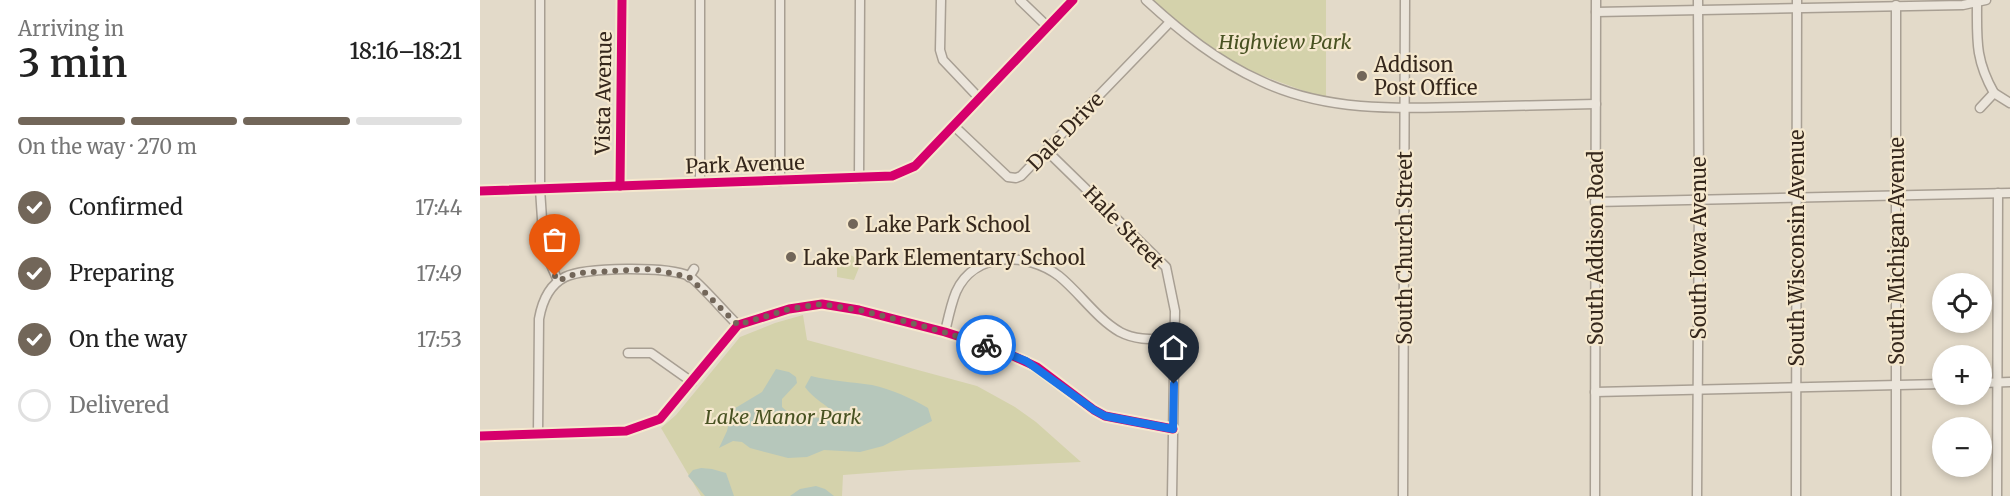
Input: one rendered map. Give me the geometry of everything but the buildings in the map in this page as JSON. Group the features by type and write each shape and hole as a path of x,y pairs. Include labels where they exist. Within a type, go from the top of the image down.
{"street":[{"path":"540,0 540,189 544,249 558,281"},
{"name":"Vista Avenue","path":"620,186 622,0"},
{"path":"700,0 700,183"},
{"path":"780,0 780,181"},
{"path":"859,178 860,0"},
{"path":"941,0 941,55 946,66 980,99"},
{"path":"1020,0 1048,27"},
{"name":"Park Avenue","path":"480,191 892,176 915,166 1074,0"},
{"path":"1146,0 1170,22 1220,60 1275,87 1338,103 1404,109 1596,104"},
{"name":"South Church Street","path":"1403,496 1405,0"},
{"name":"South Addison Road","path":"1595,496 1596,0"},
{"path":"1596,12 1698,5 1797,3 1963,5 1982,1 1978,54 1994,93 2010,103"},
{"name":"South Wisconsin Avenue","path":"1796,496 1797,3"},
{"name":"South Iowa Avenue","path":"1697,496 1698,5"},
{"name":"South Michigan Avenue","path":"1896,5 1896,496"},
{"name":"Dale Drive","path":"954,126 1004,173 1012,178 1021,176 1170,22"},
{"path":"1980,108 1994,93"},
{"name":"Hale Street","path":"1047,151 1166,267 1173,295 1172,496"},
{"path":"1997,496 1998,193"},
{"path":"1595,202 2010,193"},
{"path":"945,332 956,292 967,276 984,264 1012,259 1032,262 1050,270 1105,321 1121,332 1141,339 1174,339"},
{"path":"538,434 539,319 547,293 558,281 577,273 652,269 691,273 738,325"},
{"path":"480,436 636,429 660,419 738,325 789,309 822,304 859,310 945,332 1026,361 1105,416 1173,429"},
{"path":"628,353 651,353 692,382"},
{"path":"1992,383 2010,382"},
{"path":"1595,392 1932,384"}],"green space":[{"name":"Highview Park","path":"1151,0 1326,0 1326,99 1241,68 1198,42"},
{"path":"845,252 854,257 860,265 854,280 837,277 841,254"},
{"name":"Lake Manor Park","path":"803,315 807,340 977,386 1015,407 1036,422 1081,462 843,475 842,496 701,496 661,428 676,415 740,337"}],"shaded area":[{"path":"776,369 789,372 796,377 797,383 782,399 782,407 799,416 833,418 837,416 805,387 811,376 872,385 894,391 928,408 932,421 883,446 860,452 824,450 807,457 788,458 750,448 742,442 733,441 719,448 727,431 732,410 762,392"},
{"path":"701,468 726,473 734,496 705,496 688,476 693,470"},
{"path":"816,486 834,496 790,496 800,489"}],"cycle path":[{"path":"620,186 622,0"},
{"path":"480,191 892,176 915,166 1073,0"},
{"path":"480,436 626,431 660,419 738,325 789,309 822,304 859,310 945,332 998,349 1037,367 1105,416 1173,429"}],"way so far":[{"path":"555,276 558,281 577,273 652,269 689,277 738,325 789,309 822,304 859,310 986,345"}],"place":[{"name":"Addison Post Office","path":"1362,76"},
{"name":"Lake Park School","path":"853,224"},
{"name":"Lake Park Elementary School","path":"791,257"}],"route":[{"path":"986,345 1026,361 1048,374 1094,410 1115,419 1173,429 1174,384"}]}
